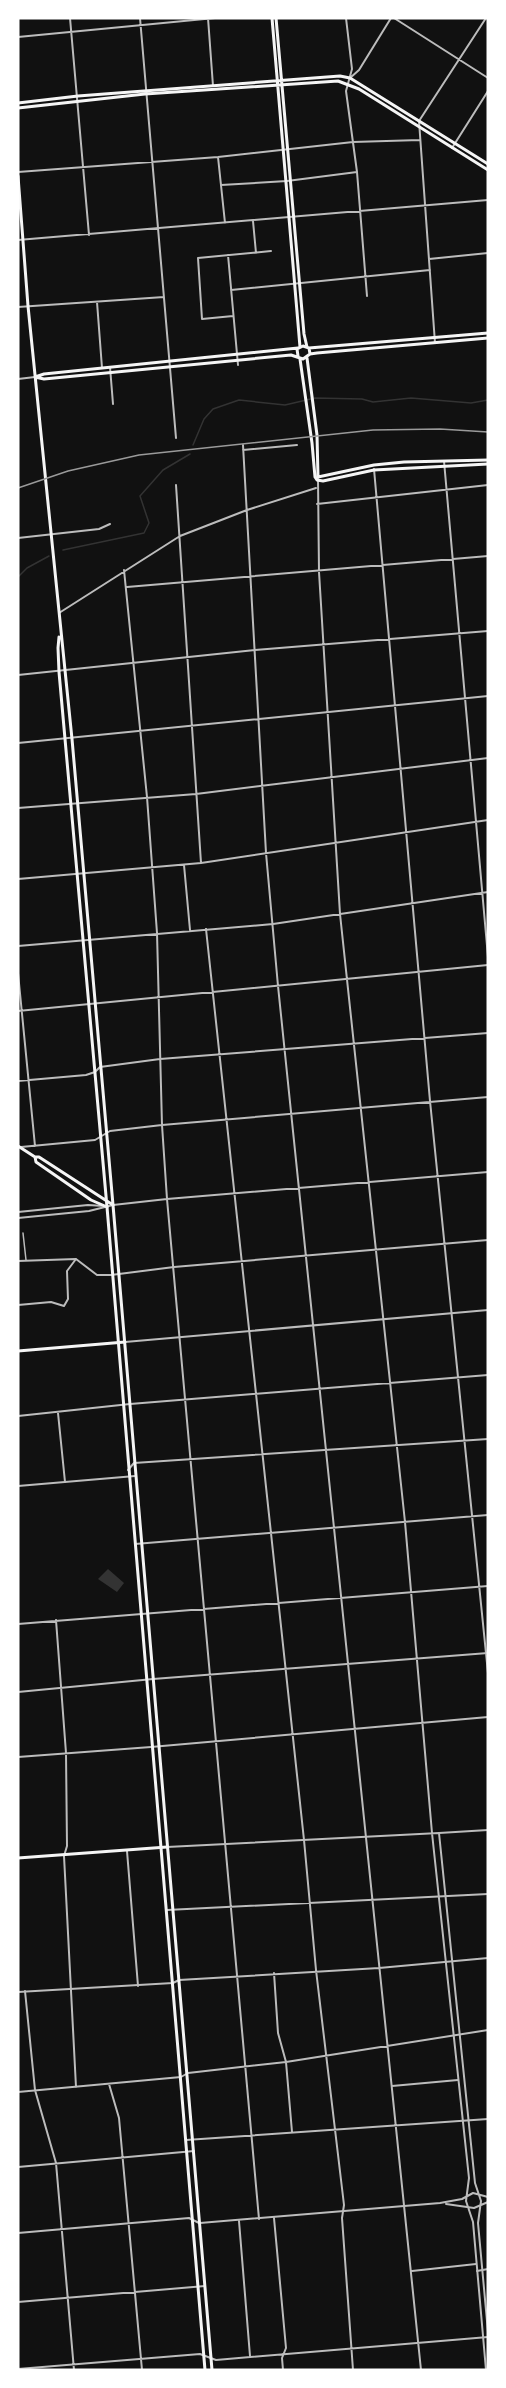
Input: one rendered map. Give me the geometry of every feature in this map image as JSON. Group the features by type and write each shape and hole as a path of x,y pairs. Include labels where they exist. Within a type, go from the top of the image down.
{"main road":[{"path":"274,18 298,284 304,340 309,356 308,397"},
{"path":"280,82 334,75 350,78 488,164"},
{"path":"18,103 280,82 334,80 349,83 488,170"},
{"path":"18,108 78,98"},
{"path":"18,174 20,240 72,738 212,2370"},
{"path":"298,284 298,357 317,435 318,479 374,467 488,462"},
{"path":"35,377 44,379 238,363 488,333"},
{"path":"35,377 44,374 299,347 488,338"},
{"path":"60,632 59,672 107,1204 111,1275 205,2370"},
{"path":"19,1147 34,1157 39,1157 107,1204"},
{"path":"34,1157 36,1162 91,1200 113,1205"},
{"path":"18,1351 125,1342"},
{"path":"18,1858 167,1847"}],"street":[{"path":"70,18 89,235"},
{"path":"140,18 176,438"},
{"path":"208,18 213,87"},
{"path":"18,37 215,18"},
{"path":"346,18 352,69 346,91 357,172 367,296"},
{"path":"350,78 359,70 393,18 488,78"},
{"path":"435,340 419,121 486,18"},
{"path":"482,25 488,28"},
{"path":"452,147 488,91"},
{"path":"18,174 218,157 353,142 420,140"},
{"path":"218,157 225,223"},
{"path":"221,185 357,172"},
{"path":"20,240 488,200"},
{"path":"254,221 256,253"},
{"path":"233,316 202,319 198,258 271,251"},
{"path":"429,259 488,254"},
{"path":"228,255 238,363"},
{"path":"231,290 430,270"},
{"path":"18,307 164,297"},
{"path":"97,300 102,368"},
{"path":"110,367 113,404"},
{"path":"18,379 35,377"},
{"path":"243,445 266,853 421,2370"},
{"path":"243,450 297,445"},
{"path":"444,463 488,957"},
{"path":"374,467 424,1039 488,1673"},
{"path":"318,479 316,504 319,572 340,914 395,1446 405,1522 432,1833 469,2178 467,2204 470,2207 473,2222 486,2370"},
{"path":"176,485 190,725 201,863"},
{"path":"316,504 488,485"},
{"path":"58,613 180,537 247,510 316,488"},
{"path":"18,538 99,529 110,524"},
{"path":"127,587 488,556"},
{"path":"124,570 147,797 157,933 162,1125 167,1199 235,1976 259,2219"},
{"path":"18,675 255,650 488,631"},
{"path":"18,743 488,696"},
{"path":"18,808 196,794 488,758"},
{"path":"18,879 201,863 488,820"},
{"path":"184,864 190,930"},
{"path":"18,946 273,924 488,892"},
{"path":"206,929 316,1970 344,2205 353,2370"},
{"path":"20,1011 488,965"},
{"path":"18,973 35,1146"},
{"path":"18,1081 86,1075 95,1072 100,1067 160,1059 488,1033"},
{"path":"19,1147 95,1140 105,1133 162,1125 488,1097"},
{"path":"113,1205 368,1180 488,1172"},
{"path":"18,1212 107,1204"},
{"path":"18,1218 90,1211 107,1204"},
{"path":"23,1233 26,1261"},
{"path":"18,1262 76,1259 97,1275 111,1275 117,1272 488,1240"},
{"path":"18,1305 51,1302 64,1306 68,1299 68,1271 76,1259"},
{"path":"125,1342 488,1310"},
{"path":"18,1416 130,1404 488,1375"},
{"path":"58,1412 66,1482"},
{"path":"128,1470 134,1463 488,1439"},
{"path":"18,1486 135,1476"},
{"path":"134,1544 488,1515"},
{"path":"18,1624 488,1586"},
{"path":"56,1620 66,1753 67,1846 64,1856 76,2087"},
{"path":"18,1692 487,1653"},
{"path":"18,1757 152,1748 488,1717"},
{"path":"167,1847 488,1830"},
{"path":"18,2369 204,2355 216,2360 483,2337 488,2334 477,2223 481,2199 478,2195 439,1833"},
{"path":"127,1851 138,1986"},
{"path":"166,1911 488,1894"},
{"path":"18,1992 138,1986 173,1983 179,1980 379,1968 488,1958"},
{"path":"274,1973 278,2033 286,2062 292,2132"},
{"path":"26,1991 35,2091 56,2163 74,2370"},
{"path":"18,2092 181,2077 188,2073 286,2062 488,2030"},
{"path":"392,2086 458,2080"},
{"path":"109,2084 119,2118 142,2370"},
{"path":"186,2140 488,2119"},
{"path":"18,2166 194,2151"},
{"path":"18,2234 193,2219 200,2223 274,2218 440,2203 467,2197 473,2193 488,2197"},
{"path":"440,2203 474,2208 488,2202"},
{"path":"274,2218 286,2349 283,2370"},
{"path":"239,2221 250,2356"},
{"path":"412,2271 476,2264"},
{"path":"477,2271 488,2270"},
{"path":"18,2302 205,2286"}],"shaded area":[{"path":"108,1569 124,1583 117,1592 98,1579"}],"waterway":[{"path":"193,445 204,419 213,409 239,400 285,405 315,398 362,399 373,402 411,398 471,403 488,400"},
{"path":"63,550 144,533 149,523 140,496 163,470 190,454"},
{"path":"18,577 27,568 49,556"}],"railway":[{"path":"18,488 68,471 139,455 373,430 440,429 488,432"}]}
